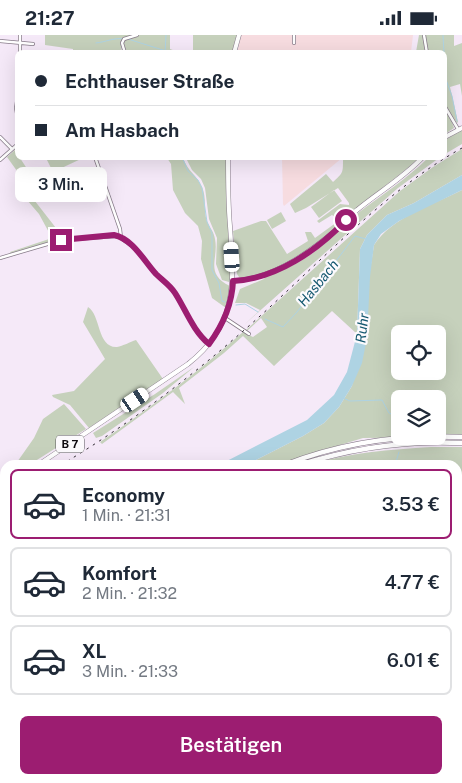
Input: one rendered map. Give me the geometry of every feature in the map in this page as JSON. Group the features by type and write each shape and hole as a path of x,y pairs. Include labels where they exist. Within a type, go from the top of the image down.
{"highway":[{"path":"299,460 348,446 381,440 462,437"},
{"path":"317,460 381,445 427,442 462,443"}],"main road":[{"path":"235,50 239,35"},
{"path":"447,136 460,128"},
{"name":"B 7","path":"45,460 188,364 209,344 225,318 232,293 233,281 228,160"},
{"path":"233,281 243,280 286,265 305,254 336,230 354,212 398,181 419,160"},
{"path":"232,293 243,280"}],"street":[{"path":"20,35 20,50"},
{"path":"123,50 122,45 124,39 136,35"},
{"path":"294,35 294,43"},
{"path":"424,35 426,50"},
{"path":"0,41 33,44"},
{"path":"447,110 460,128"},
{"path":"0,137 12,149"},
{"path":"0,160 15,146"},
{"path":"96,160 120,229 121,238"},
{"path":"0,258 61,240 114,235 135,248 156,274 173,289 198,333 209,344"},
{"path":"225,318 249,334"}],"shaded area":[{"path":"241,35 413,35 411,50 238,50"},
{"path":"282,160 340,160 284,206"}],"green space":[{"path":"45,35 170,35 170,49 173,50 125,50 121,47 122,50 73,50 45,45"},
{"path":"193,35 237,35 233,50 193,50"},
{"path":"419,35 423,35 425,50 416,50"},
{"path":"425,35 454,35 454,46 462,43 462,96 460,84 450,87 457,123 447,108 447,50 428,50"},
{"path":"447,113 452,122 454,128 447,133"},
{"path":"462,130 462,144 447,153 447,139"},
{"path":"462,149 462,175 414,203 387,215 367,235 360,249 357,334 332,311 274,366 243,336 179,388 185,404 173,392 102,444 100,442 173,389 243,332 253,337 267,327 261,318 246,330 400,191"},
{"path":"15,150 15,160 21,160 35,181 27,185 7,157"},
{"path":"47,160 79,160 53,172"},
{"path":"168,160 184,160 202,187 207,221 215,239 215,271 222,281 230,286 226,308 212,298 201,259 202,241 198,226 185,213 173,190 171,164"},
{"path":"187,160 226,160 231,278 229,282 222,280 216,264 217,238 209,219 205,188 201,179 192,170"},
{"path":"343,160 417,160 360,205 342,222 332,215 319,223 317,221 340,204 349,205 338,188 295,213 290,204 326,174 333,182 342,173"},
{"path":"426,160 436,160 398,188 244,325 260,310 246,303 235,303 240,289 304,259 358,213 403,180"},
{"path":"24,187 63,237 11,255 10,252 52,238 39,214 21,193"},
{"path":"334,190 342,201 319,218 311,207"},
{"path":"462,190 462,437 446,437 446,390 391,390 391,438 363,438 291,460 256,460 324,423 339,407 352,386 374,245 391,227 414,213"},
{"path":"281,212 286,221 272,229 267,220"},
{"path":"266,221 287,254 308,241 305,232 311,232 315,238 337,222 339,224 320,242 278,267 264,273 239,277 237,274 233,231"},
{"path":"88,307 92,311 102,337 106,342 111,346 117,347 136,340 163,379 89,428 70,405 52,395 74,391 105,359 83,322"},
{"path":"194,367 163,393 102,436 96,438 93,433"},
{"path":"64,404 86,429 37,460 19,460 34,438 43,419"},
{"path":"431,447 462,447 462,460 328,460 354,454"}],"water":[{"name":"Ruhr","path":"462,175 462,190 399,221 381,234 374,245 370,277 367,338 362,363 352,386 339,407 324,423 256,460 229,460 307,420 334,395 347,372 357,334 360,249 367,235 387,215 414,203"}],"waterway":[{"name":"Hasbach","path":"165,50 166,35"},
{"path":"443,35 444,50"},
{"path":"96,43 124,39"},
{"path":"128,39 163,50"},
{"path":"447,82 457,121"},
{"name":"Hasbach","path":"183,160 188,171 198,180 202,188 207,222 212,233 212,270 219,283 222,301 225,302"},
{"name":"Hasbach","path":"265,319 283,327 297,312 355,236 366,239"},
{"name":"Hasbach","path":"236,305 245,304 258,312"},
{"path":"343,398 350,401 382,400 391,414"},
{"path":"397,460 399,452"}],"railway":[{"path":"447,157 462,148"},
{"path":"69,460 135,417 182,382 250,325 378,208 405,186 443,160"}],"route":[{"path":"61,240 114,235 121,238 135,248 156,274 173,289 198,333 209,344 225,318 231,301 233,281 254,278 295,261 336,230 346,220"}]}
